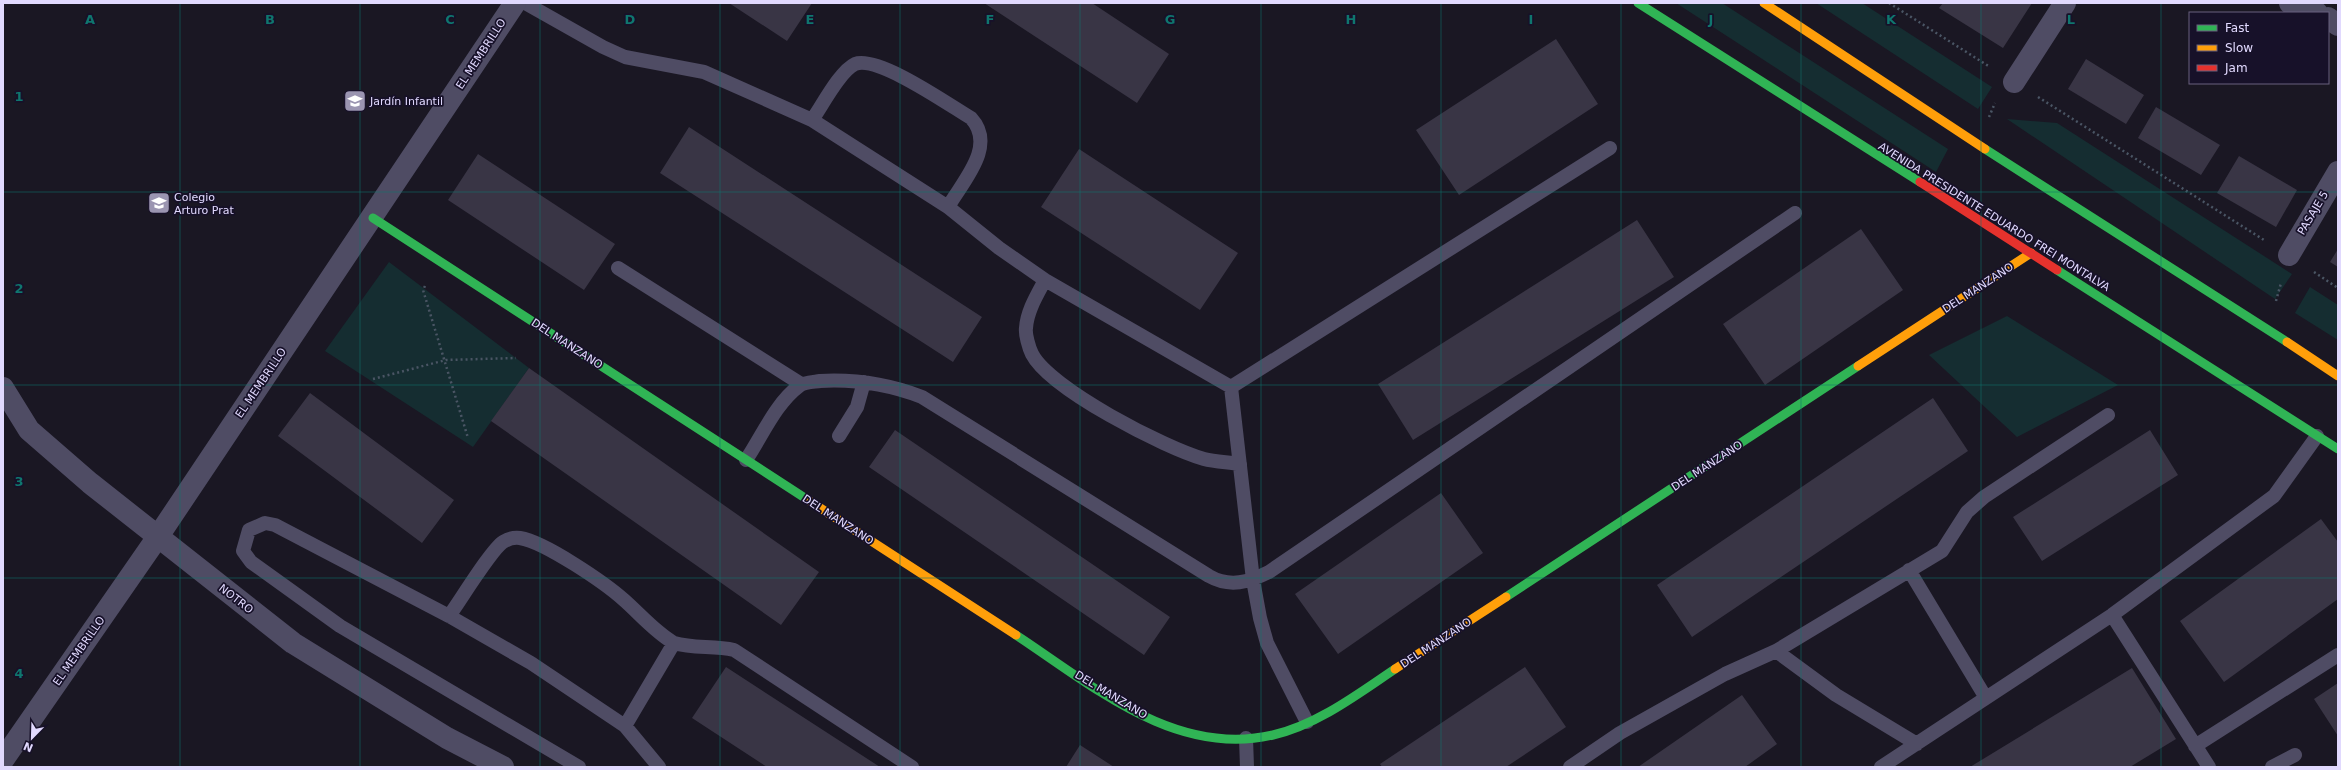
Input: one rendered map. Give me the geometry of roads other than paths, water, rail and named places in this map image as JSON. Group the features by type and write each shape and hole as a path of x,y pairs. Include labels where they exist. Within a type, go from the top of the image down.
{"street":[{"name":"EL MEMBRILLO","path":"3,760 157,538 372,218 514,3"},
{"name":"AVENIDA PRESIDENTE EDUARDO FREI MONTALVA","path":"1638,3 2338,449"},
{"path":"1764,3 1973,141 2159,259 2268,332 2338,376"},
{"path":"2014,82 2065,3"},
{"path":"2290,3 2297,8 2313,12"},
{"path":"2324,12 2330,3"},
{"path":"2329,19 2338,25"},
{"name":"PASAJE 5","path":"2289,255 2338,172"},
{"name":"DEL MANZANO","path":"372,218 1131,710 1168,728 1207,738 1246,738 1273,735 1306,722 1353,696 2031,253"},
{"name":"NOTRO","path":"3,388 29,430 157,538 293,643 447,738 503,767"}],"lane":[{"path":"525,3 603,47 625,57 704,72 812,120 948,207 999,248 1045,280 1231,387"},
{"path":"812,120 845,72 855,64 866,63 897,74 970,118 978,127 981,147 948,207"},
{"path":"1231,387 1610,148"},
{"path":"746,460 786,398 801,384 841,380 864,382 898,388 922,397 1218,581 1241,583 1253,580 1276,567 1795,213"},
{"path":"618,268 801,384"},
{"path":"1045,280 1030,308 1026,328 1032,354 1055,380 1121,422 1174,448 1205,459 1240,464"},
{"path":"839,436 857,407 864,382"},
{"path":"1231,387 1253,580 1267,643 1306,722"},
{"path":"1570,767 1620,733 1725,674 1776,651 1942,551 1967,512 1984,497 2108,415"},
{"path":"1881,767 2112,615 2274,496 2317,436"},
{"path":"579,767 340,626 251,562 243,551 249,530 256,525 265,523 275,525 449,616 531,663 625,726 659,767"},
{"path":"449,616 501,543 510,538 520,538 565,558 605,585 624,600 661,636 674,644 734,650 912,767"},
{"path":"1909,570 1986,698"},
{"path":"2112,615 2209,767"},
{"path":"625,726 674,644"},
{"path":"1776,651 1836,695 1917,744"},
{"path":"2195,746 2338,655"},
{"path":"1246,738 1247,767"},
{"path":"2272,767 2295,756"}],"place":[{"name":"Jardín Infantil","path":"355,101"},
{"name":"Colegio Arturo Prat","path":"159,203"}]}
